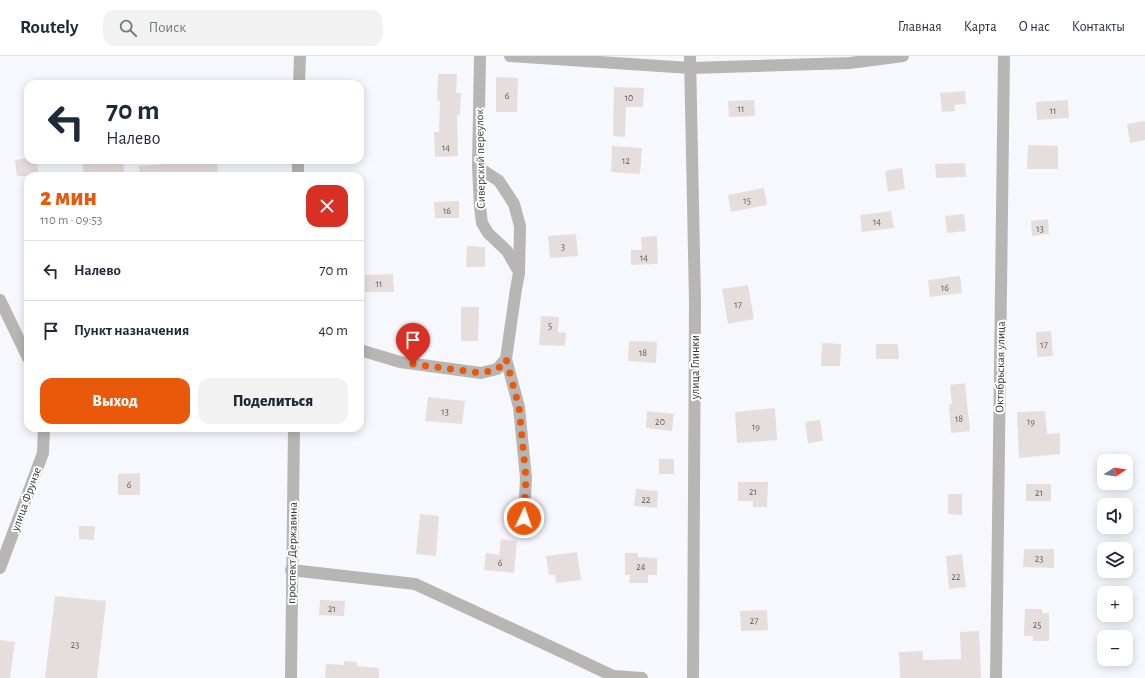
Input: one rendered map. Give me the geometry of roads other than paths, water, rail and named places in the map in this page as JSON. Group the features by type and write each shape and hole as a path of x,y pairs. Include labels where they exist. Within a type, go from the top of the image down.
{"street":[{"path":"299,80 300,56"},
{"name":"Сиверский переулок","path":"480,56 478,167 482,223 488,233 507,251 520,273"},
{"path":"510,56 690,62 850,62 903,56"},
{"name":"Октябрьская улица","path":"996,678 1004,56"},
{"name":"улица Глинки","path":"690,62 695,302 693,678"},
{"path":"478,167 499,181 514,204 520,226 520,273 516,289 506,359 519,407 526,478 524,518"},
{"path":"0,300 24,350"},
{"path":"364,351 400,362 481,373 498,369 506,359"},
{"name":"улица Фрунзе","path":"0,568 43,453 44,432"},
{"name":"проспект Державина","path":"291,678 294,432"},
{"path":"292,570 415,584 613,676 642,678"}]}
